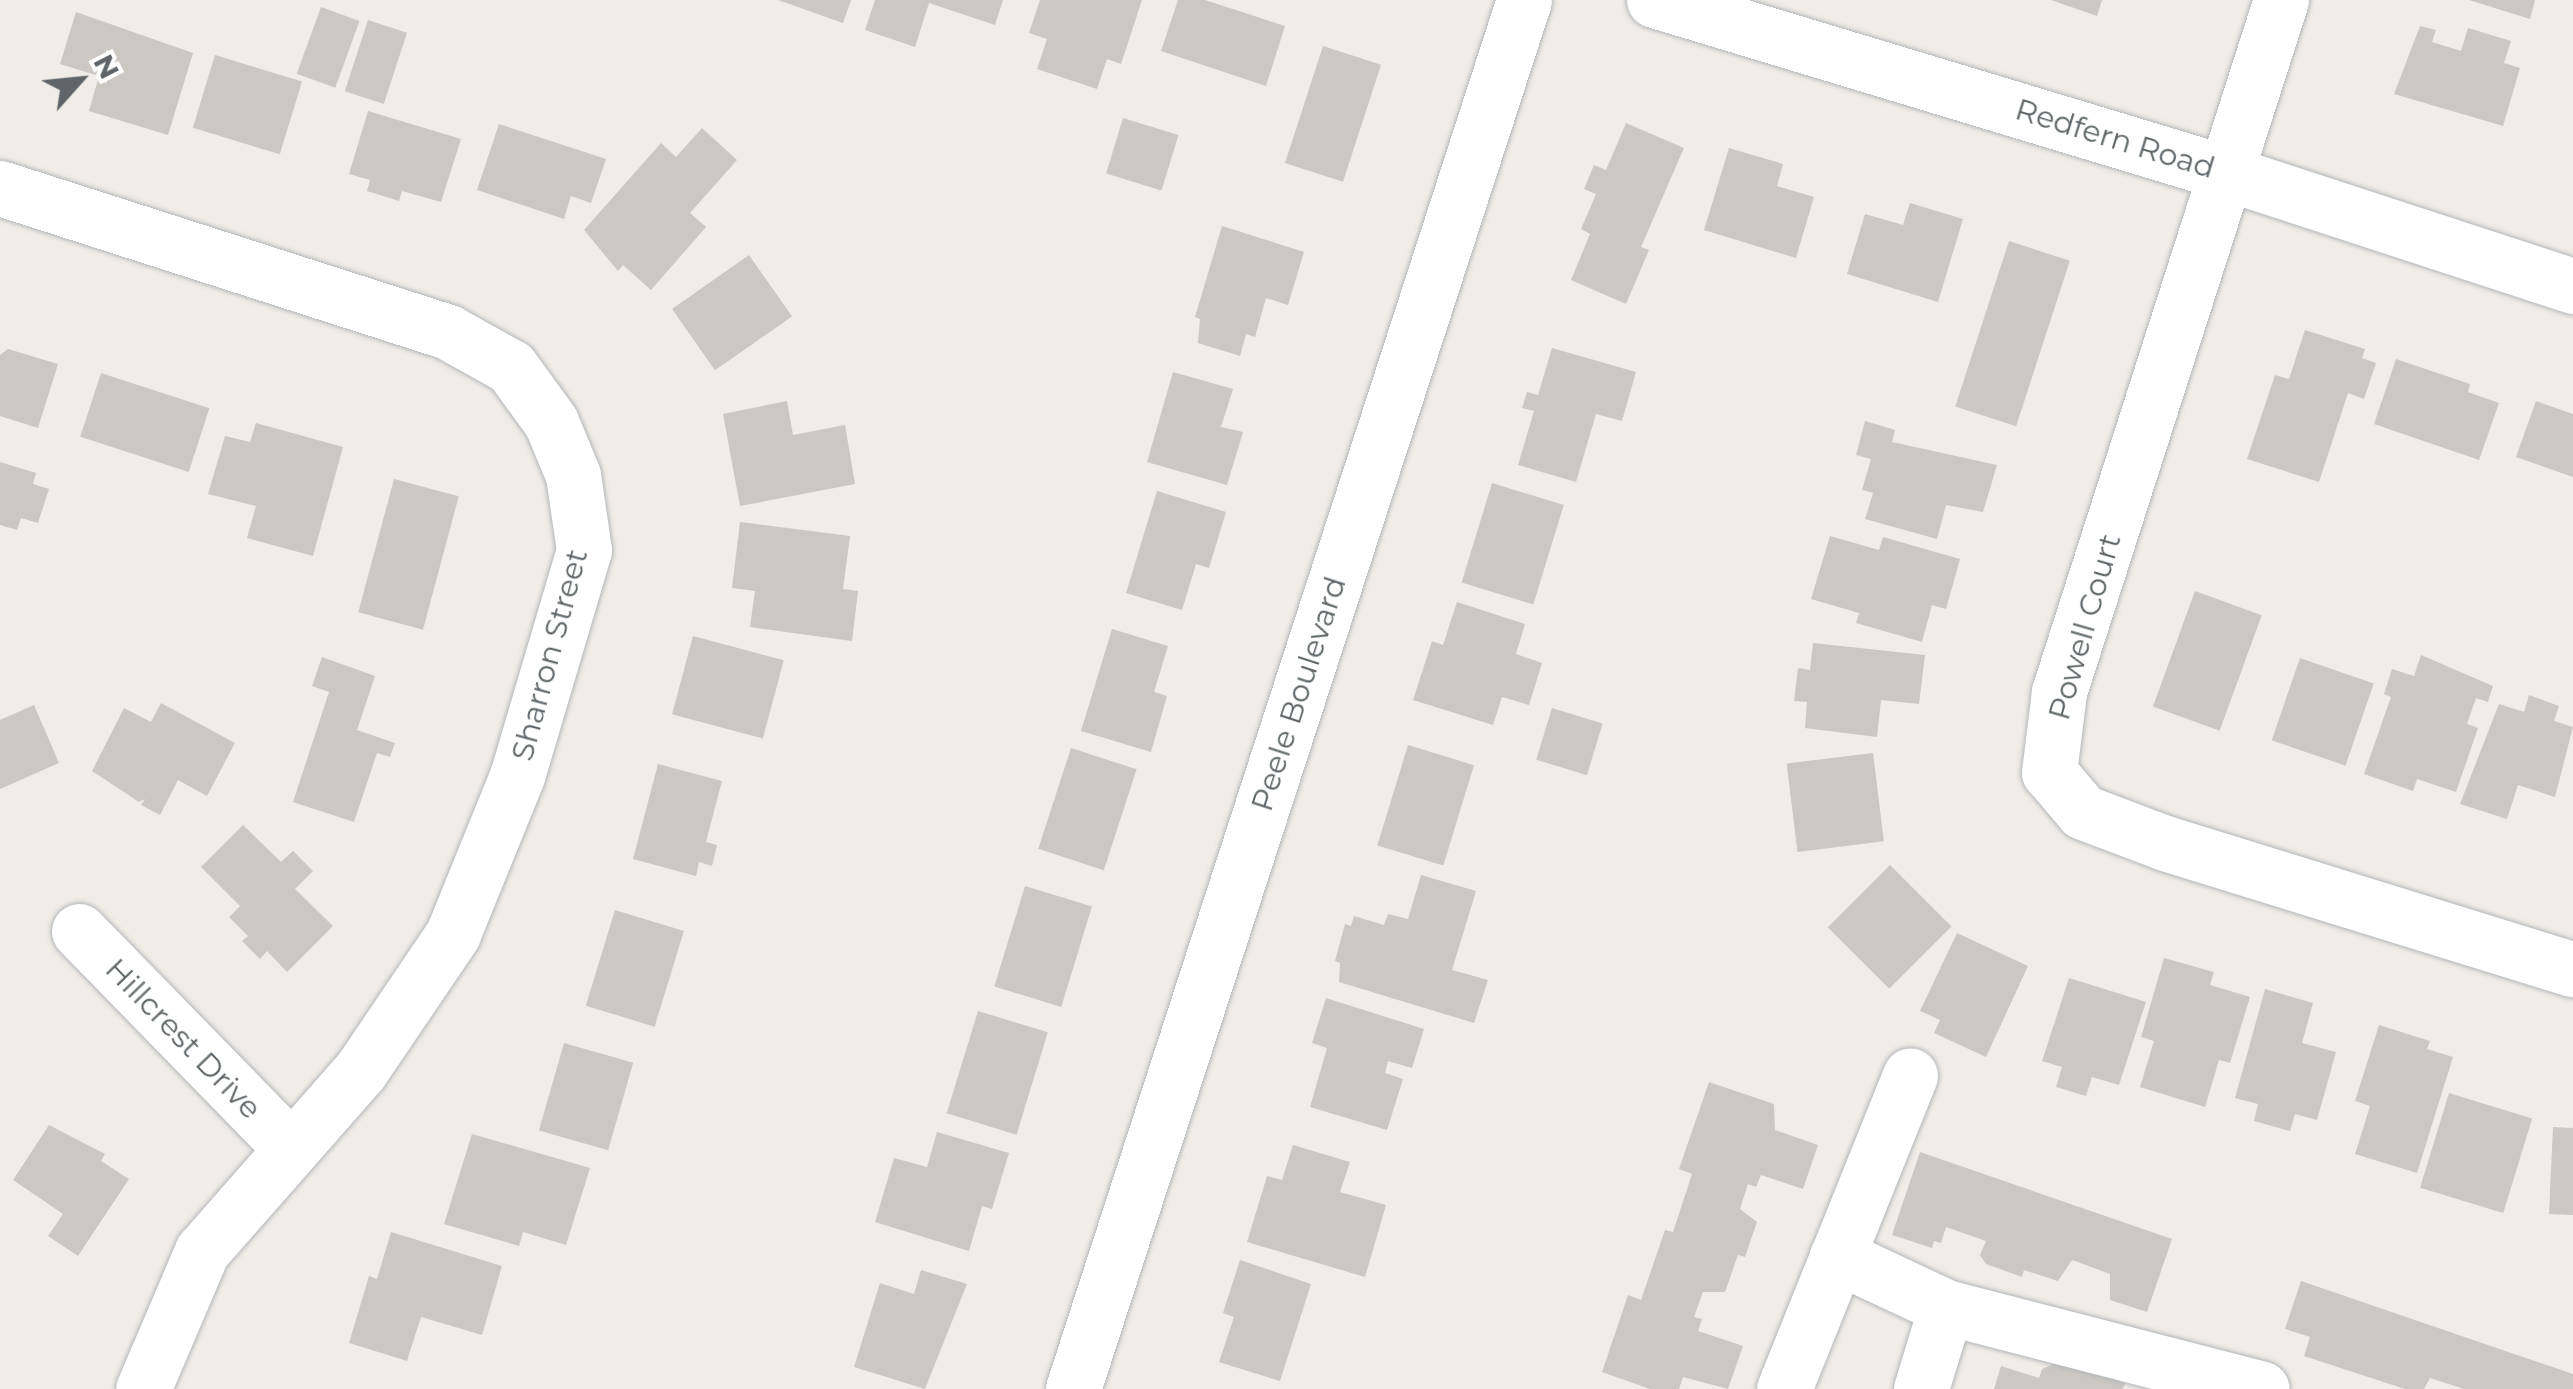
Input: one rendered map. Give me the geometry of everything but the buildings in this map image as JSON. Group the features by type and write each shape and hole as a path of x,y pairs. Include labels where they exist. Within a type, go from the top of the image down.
{"street":[{"name":"Peele Boulevard","path":"1074,1389 1524,0"},
{"name":"Redfern Road","path":"1654,0 2230,174 2573,286"},
{"name":"Powell Court","path":"2281,0 2230,174 2059,692 2049,772 2083,812 2573,969"},
{"name":"Sharron Street","path":"0,188 448,332 511,367 550,422 573,475 584,550 518,776 453,934 361,1070 289,1146 202,1251 143,1389"},
{"name":"Hillcrest Drive","path":"79,932 289,1146"},
{"path":"1784,1389 1910,1075"},
{"path":"1837,1256 1946,1307 2262,1389"},
{"path":"1921,1389 1946,1307"}]}
